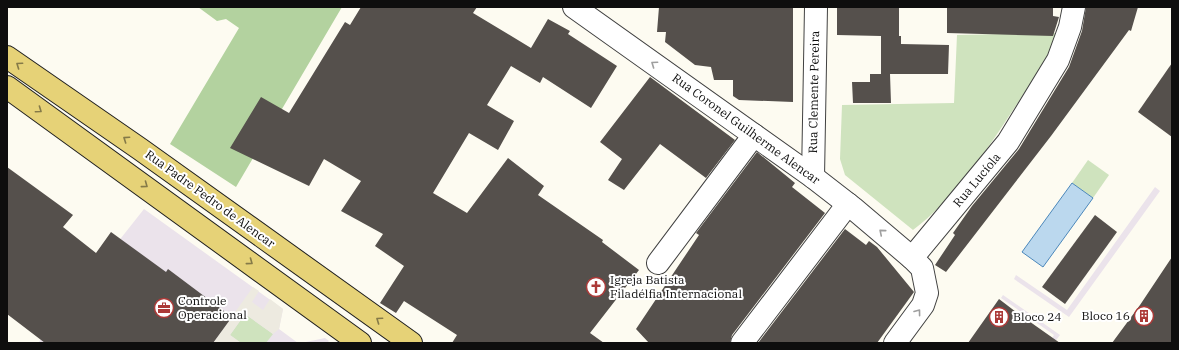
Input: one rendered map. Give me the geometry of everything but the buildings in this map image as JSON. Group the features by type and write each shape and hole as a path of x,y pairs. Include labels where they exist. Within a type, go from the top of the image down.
{"main road":[{"name":"Rua Padre Pedro de Alencar","path":"7,57 140,149 411,343"},
{"path":"7,87 360,343"},
{"path":"298,297 315,274"}],"street":[{"name":"Rua Coronel Guilherme Alencar","path":"574,7 813,177 848,204 912,258"},
{"name":"Rua Clemente Pereira","path":"813,177 816,7"},
{"name":"Rua Lucíola","path":"912,258 1008,142 1058,60 1070,27 1074,7"},
{"path":"658,262 754,135"},
{"path":"742,343 848,204"},
{"path":"895,343 923,305 927,294 922,268 912,258"}],"shaded area":[{"path":"1155,187 1160,191 1069,317 1014,279 1016,275 1067,310"},
{"path":"144,209 283,309 279,329 298,343 38,343"},
{"path":"253,287 259,291 252,302 263,310 270,299 283,309 279,329 273,334 245,314 230,335 241,343 213,343"},
{"path":"1003,295 1060,335 1054,343 1049,343 1054,335 1001,298"},
{"path":"325,338 329,341 327,343 301,343"}],"green space":[{"path":"198,7 342,7 236,187 170,144 239,28 226,19 217,21"},
{"path":"1061,33 1029,86 966,177 954,192 928,218 913,230 845,175 840,159 842,105 954,103 957,35"},
{"path":"1088,160 1109,175 1093,198 1072,183"},
{"path":"245,314 273,334 266,343 241,343 230,335"}],"water":[{"path":"1072,183 1093,198 1043,267 1022,252"}],"place":[{"name":"Igreja Batista Filadélfia Internacional","path":"596,287"},
{"name":"Controle Operacional","path":"164,308"},
{"name":"Bloco 16","path":"1144,316"},
{"name":"Bloco 24","path":"999,317"}]}
